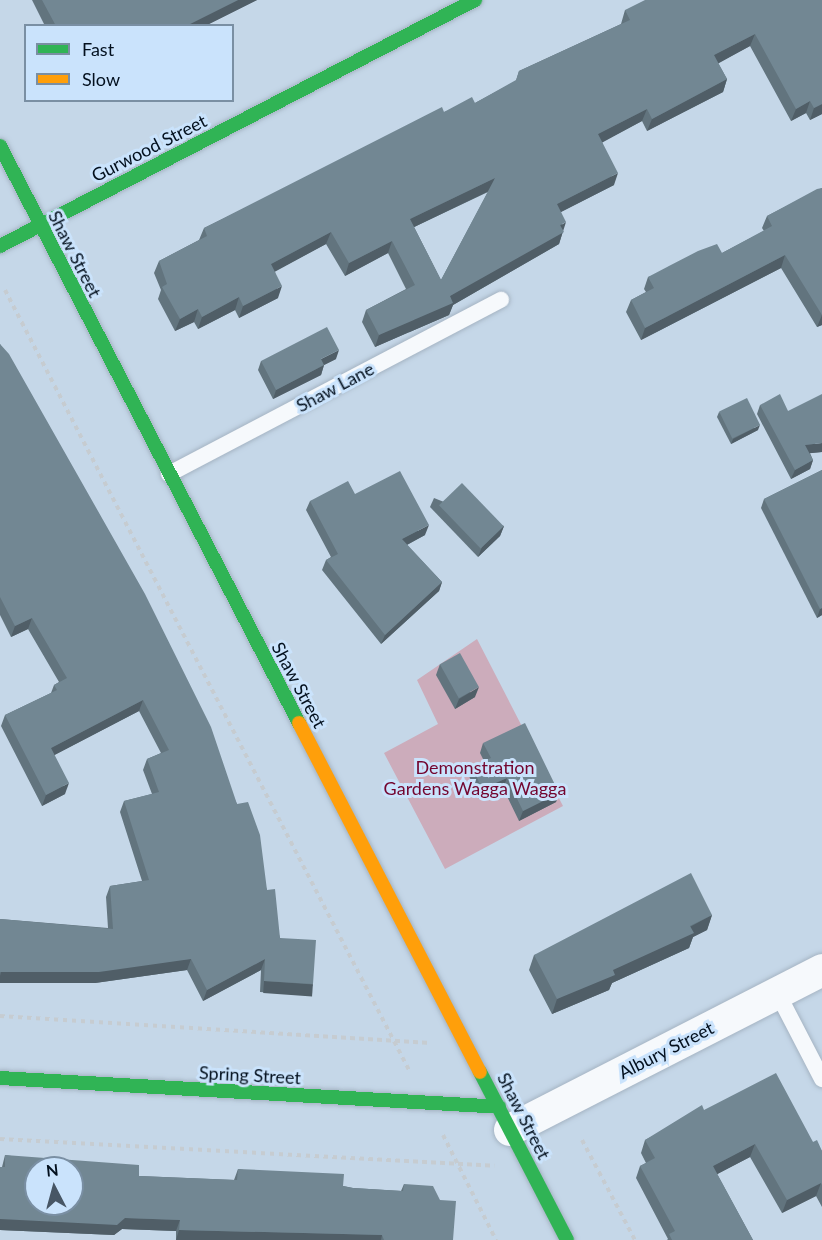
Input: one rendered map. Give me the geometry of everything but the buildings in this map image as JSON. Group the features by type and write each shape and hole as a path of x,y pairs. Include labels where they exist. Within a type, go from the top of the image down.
{"street":[{"name":"Gurwood Street","path":"0,246 475,0"},
{"name":"Shaw Street","path":"0,146 567,1240"},
{"name":"Albury Street","path":"504,1118 778,994 822,970"},
{"name":"Spring Street","path":"0,1078 426,1103 504,1118"}],"lane":[{"name":"Shaw Lane","path":"169,474 501,300"},
{"path":"778,994 822,1079"}],"path":[{"path":"5,290 496,1240"},
{"path":"0,1016 394,1042 466,1043"},
{"path":"0,1139 459,1167 528,1164"},
{"path":"582,1140 635,1240"}],"green space":[{"name":"Demonstration Gardens Wagga Wagga","path":"477,639 563,806 445,869 384,753 438,724 417,680"}],"traffic: fast":[{"path":"0,246 475,0"},
{"path":"0,146 299,723"},
{"path":"480,1072 567,1240"},
{"path":"0,1078 499,1107"}],"traffic: slow":[{"path":"299,723 480,1072"}]}
